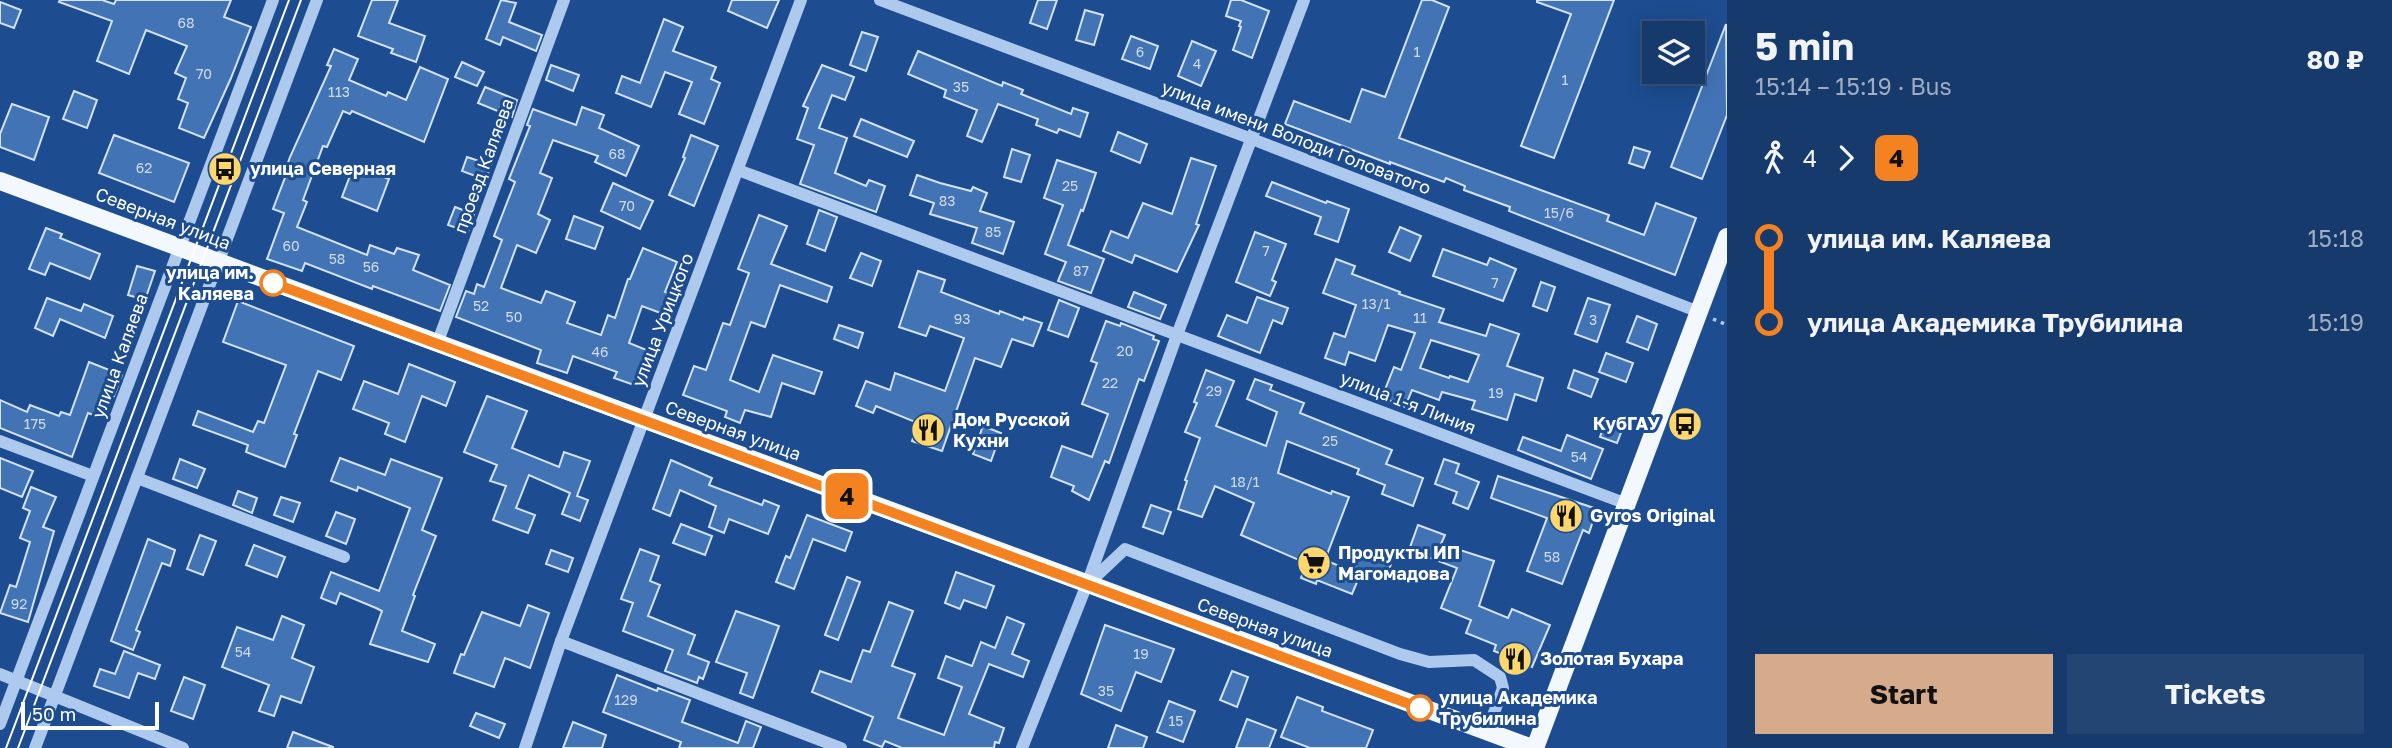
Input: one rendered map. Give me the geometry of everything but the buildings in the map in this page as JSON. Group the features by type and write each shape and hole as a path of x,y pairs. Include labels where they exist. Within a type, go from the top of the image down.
{"main road":[{"name":"Северная улица","path":"0,181 1533,748"},
{"path":"1533,748 1727,237"}],"street":[{"name":"улица Каляева","path":"0,724 273,0"},
{"path":"35,748 317,0"},
{"name":"проезд Каляева","path":"437,344 564,0"},
{"name":"улица Урицкого","path":"525,748 561,641 801,0"},
{"name":"улица имени Володи Головатого","path":"880,0 1252,139 1699,312"},
{"path":"1021,748 1087,584 1177,335 1304,0"},
{"path":"738,170 1177,335"},
{"name":"улица 1-я Линия","path":"1177,335 1627,504"},
{"path":"0,441 93,476"},
{"path":"137,478 344,557"},
{"path":"1087,584 1125,549 1400,654 1429,662 1474,660 1500,677 1503,688 1487,732"},
{"path":"561,641 841,748"},
{"path":"0,674 183,748"}],"tram line":[{"path":"6,748 289,0"},
{"path":"18,748 301,0"}],"bus line":[{"name":"4","path":"273,283 1420,708"}],"place":[{"name":"улица Северная","path":"225,169"},
{"name":"улица им. Каляева","path":"273,283"},
{"name":"КубГАУ","path":"1685,424"},
{"name":"Дом Русской Кухни","path":"928,430"},
{"name":"Gyros Original","path":"1566,516"},
{"name":"Продукты ИП Магомадова","path":"1314,563"},
{"name":"Золотая Бухара","path":"1515,659"},
{"name":"улица Академика Трубилина","path":"1420,708"}]}
